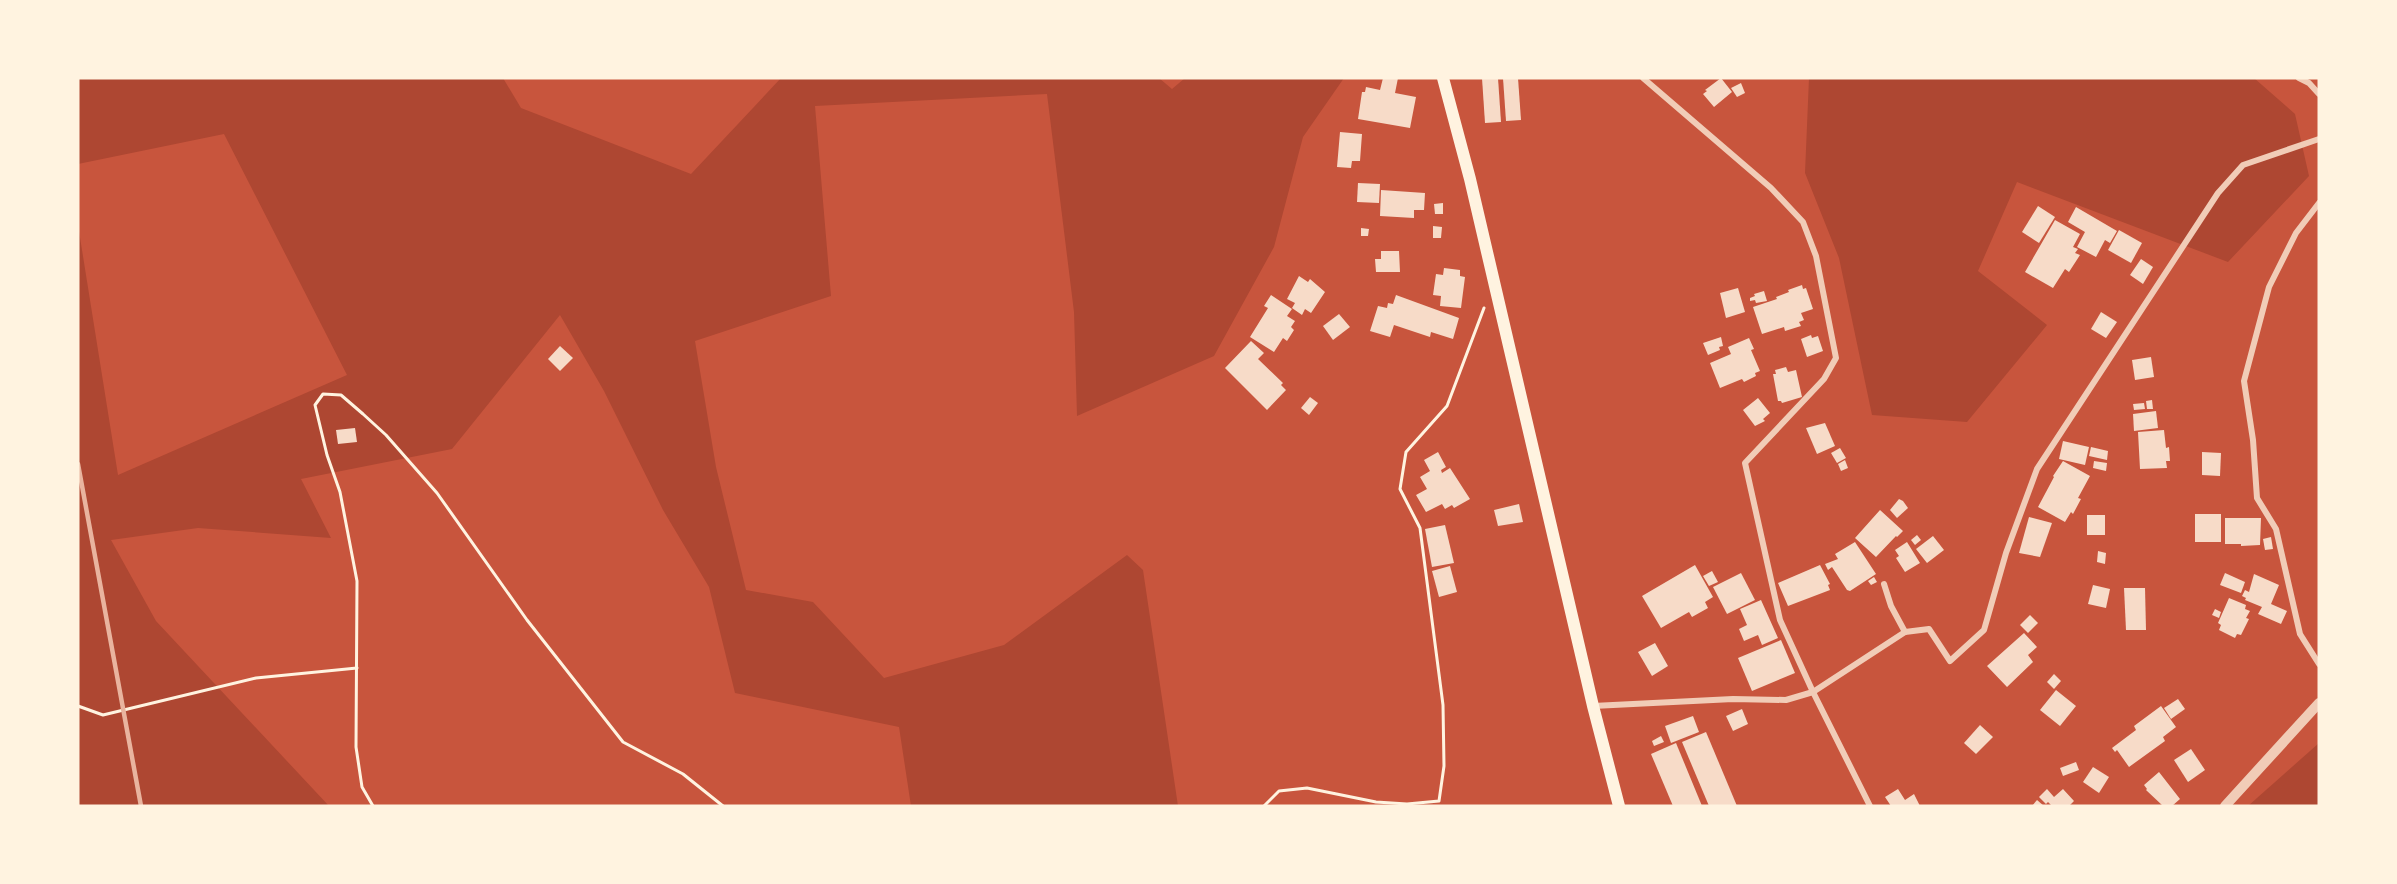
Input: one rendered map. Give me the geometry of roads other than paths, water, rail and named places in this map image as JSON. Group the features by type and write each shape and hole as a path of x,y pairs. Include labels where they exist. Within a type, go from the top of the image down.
{"main road":[{"path":"1443,78 1470,179 1593,706 1619,806"}],"street":[{"path":"1643,78 1771,188 1803,222 1816,256 1836,358 1824,379 1745,463 1780,620 1870,806"},
{"path":"2299,78 2309,83 2319,94"},
{"path":"1593,706 1733,699 1786,700 1813,692 1905,632 1929,629 1950,661 1984,630 2006,553 2037,469 2218,193 2243,165 2319,139"},
{"path":"2319,203 2296,233 2269,287 2244,381 2253,440 2257,498 2276,529 2300,634 2319,664"},
{"path":"1884,584 1891,606 1905,632"},
{"path":"2224,806 2319,703"}],"railway":[{"path":"78,464 141,806"}]}
